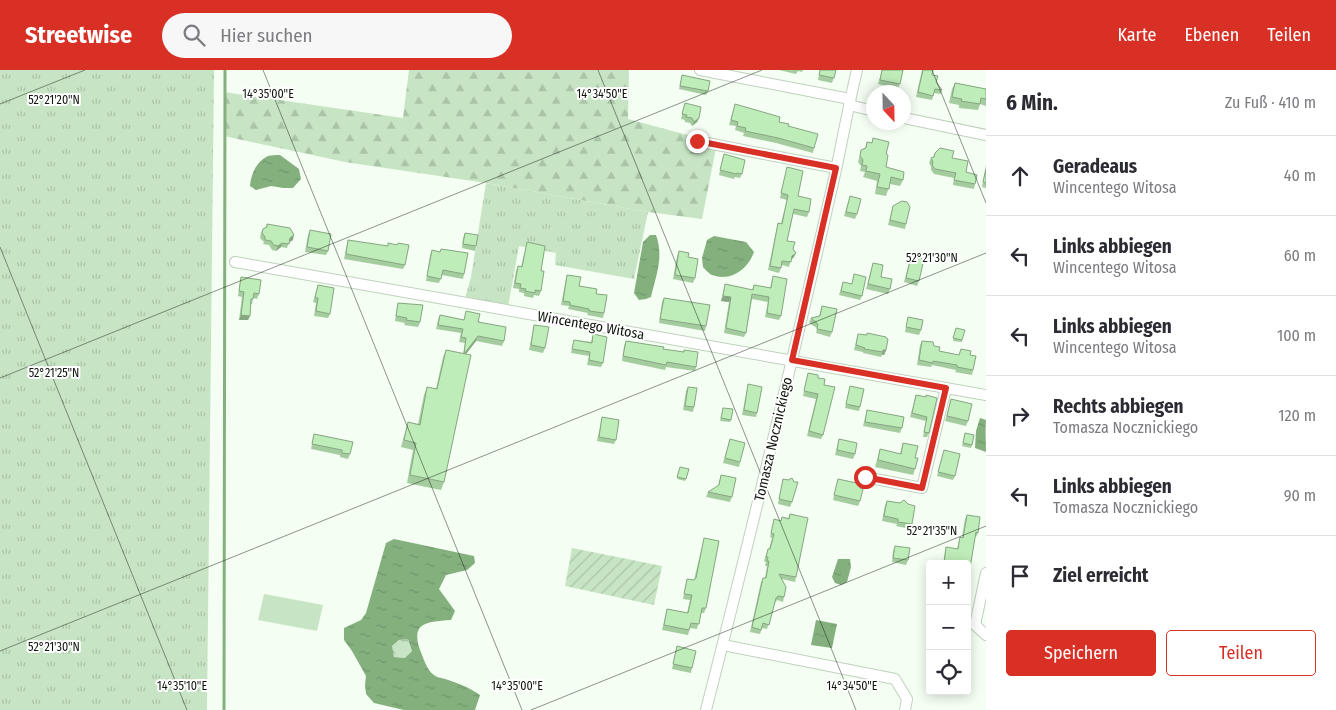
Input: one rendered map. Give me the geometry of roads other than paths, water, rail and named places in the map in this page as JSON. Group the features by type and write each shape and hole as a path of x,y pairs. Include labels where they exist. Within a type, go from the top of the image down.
{"street":[{"path":"700,70 849,102 866,108"},
{"name":"Tomasza Nocznickiego","path":"706,710 792,360 857,70"},
{"path":"911,119 986,135"},
{"path":"697,141 836,168"},
{"name":"Wincentego Witosa","path":"235,262 986,395"},
{"path":"865,477 922,488 946,388"},
{"path":"986,573 975,625 986,635"},
{"path":"723,645 895,680 907,699 905,710"}],"water":[{"path":"280,155 299,169 301,179 293,188 271,186 256,190 250,186 257,165 268,156"},
{"path":"650,235 656,235 659,251 658,266 651,297 639,300 634,293 643,242"},
{"path":"714,236 746,242 754,252 748,264 738,272 726,277 711,274 703,267 702,258 707,240"},
{"path":"980,418 986,420 986,452 975,448 976,431"},
{"path":"394,539 474,556 475,563 467,570 446,575 439,589 455,611 451,620 433,622 422,626 418,630 417,636 426,666 435,676 467,687 480,695 475,710 404,710 374,703 366,694 366,676 344,640 344,628 361,620 366,613 386,543","holes":["408,639 412,651 405,658 394,657 392,646 399,640"]},
{"path":"838,559 850,559 851,567 847,582 841,585 835,583 832,577"},
{"path":"816,620 837,624 832,648 811,645"}],"waterway":[{"path":"224,710 225,70"}]}
